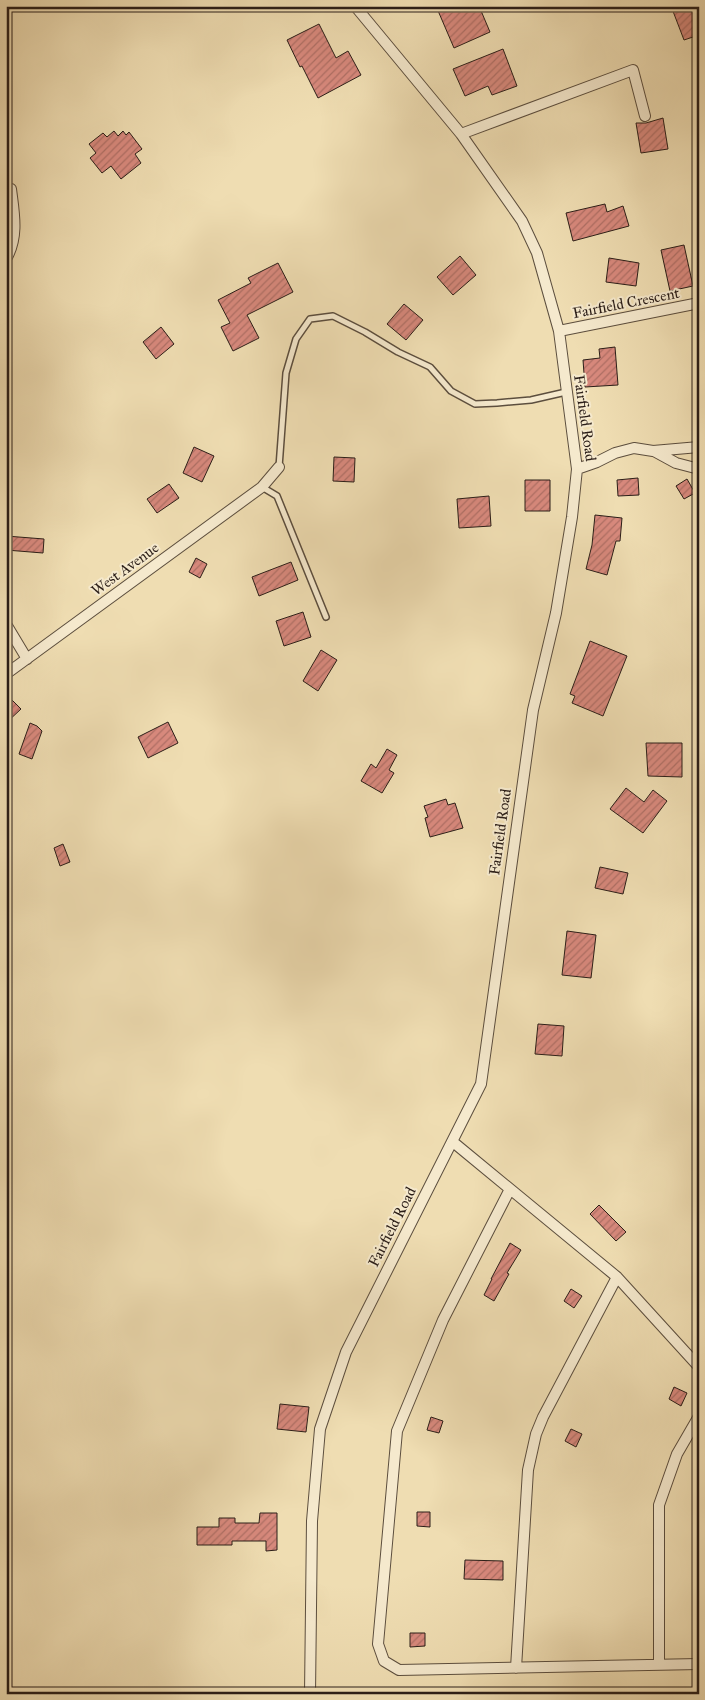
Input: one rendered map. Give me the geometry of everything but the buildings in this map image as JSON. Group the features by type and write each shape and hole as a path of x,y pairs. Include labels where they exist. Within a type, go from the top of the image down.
{"street":[{"name":"Fairfield Road","path":"310,1694 312,1521 320,1429 346,1352 481,1084 533,710 556,613 572,517 577,469 559,331 537,253 522,221 460,134 355,6"},
{"path":"460,134 633,70 645,116"},
{"path":"6,259 15,237 16,224 11,189"},
{"name":"Fairfield Crescent","path":"559,331 699,304"},
{"path":"577,469 634,448 653,451 699,447"},
{"path":"653,451 676,463 699,469"},
{"name":"West Avenue","path":"6,674 262,487 279,467"},
{"path":"6,624 27,659"},
{"path":"453,1142 618,1277 699,1367"},
{"path":"510,1189 443,1320 397,1431 378,1644 384,1661 399,1670 699,1664"},
{"path":"516,1668 528,1470 536,1434 543,1417 618,1277"},
{"path":"659,1665 659,1505 677,1454 699,1416"}],"lane":[{"path":"279,467 286,373 296,339 310,319 333,316 365,332 398,352 430,368 451,391 474,404 497,404 531,400 566,392"},
{"path":"262,487 277,496 326,617"}]}
